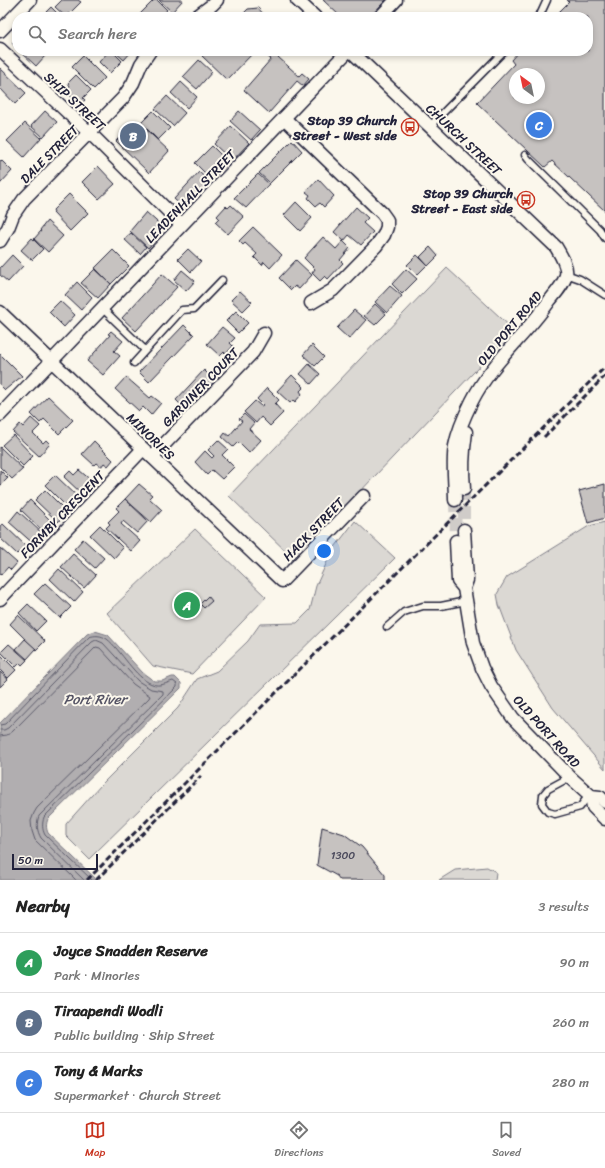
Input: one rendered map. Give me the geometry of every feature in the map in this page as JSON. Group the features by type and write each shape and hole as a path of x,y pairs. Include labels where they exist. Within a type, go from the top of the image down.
{"street":[{"path":"18,12 30,0"},
{"path":"203,12 217,0"},
{"path":"297,0 310,12"},
{"path":"385,12 396,0"},
{"path":"0,31 12,19"},
{"name":"SHIP STREET","path":"0,49 89,133 181,224"},
{"name":"DALE STREET","path":"0,241 8,228 13,215 24,199 123,98 133,83 141,64 147,56"},
{"name":"LEADENHALL STREET","path":"0,416 181,224 344,56"},
{"name":"CHURCH STREET","path":"354,56 556,247 563,260 566,274"},
{"path":"284,118 382,213 387,220 387,227 384,236 376,246 333,290 311,303"},
{"name":"OLD PORT ROAD","path":"455,500 455,447 462,422 484,380 539,317 560,287 566,274"},
{"name":"MINORIES","path":"0,312 282,581"},
{"name":"GARDINER COURT","path":"148,453 253,352 264,332"},
{"name":"OLD PORT ROAD","path":"464,489 462,468 464,446 473,400"},
{"name":"FORMBY CRESCENT","path":"0,599 148,453"},
{"name":"HACK STREET","path":"282,581 364,496"},
{"name":"OLD PORT ROAD","path":"464,530 467,580 464,588 473,643 482,668 513,718 590,796 593,807 605,819"},
{"name":"OLD PORT ROAD","path":"456,541 458,581 464,588"},
{"name":"OLD PORT ROAD","path":"590,796 600,797 605,802"}],"lane":[{"path":"541,12 547,0"},
{"path":"430,126 499,56"},
{"path":"525,155 528,160 600,230 605,238"},
{"path":"566,274 580,279 605,295"},
{"path":"134,363 182,310 194,309 222,280"},
{"path":"102,308 145,350"},
{"path":"387,627 404,612 423,606 441,606 466,601"},
{"path":"570,777 548,789 543,795 542,804 548,812 555,814 580,807 590,796"}],"shaded area":[{"path":"447,268 514,330 295,560 229,496"},
{"path":"355,521 395,558 89,859 66,836 66,824 101,785 178,708 197,679 217,671 248,641 260,624 297,623 310,610 316,586 332,551"},
{"path":"605,522 605,769 553,708 516,650 499,605 497,594 507,577 589,526"},
{"path":"195,529 266,597 192,674 153,666 107,613"},
{"path":"487,867 496,872 495,880 439,880 455,870"}],"water":[{"name":"Port River","path":"95,631 108,635 143,673 154,681 162,681 175,677 181,683 181,688 48,819 46,826 48,833 97,880 0,880 0,723 87,634"}],"building":[{"path":"62,0 78,0 81,2 71,12 60,12 55,7"},
{"path":"154,0 157,0 167,10 165,12 142,12"},
{"path":"159,0 183,0 172,12"},
{"path":"323,0 386,0 375,12 336,12"},
{"path":"567,0 605,0 605,211 552,161 545,167 477,103 509,69 509,104 545,104 545,68 510,68 514,64 511,60 515,56 593,56 593,12 559,12 569,2"},
{"path":"51,7 56,12 46,12"},
{"path":"258,8 262,12 245,12 248,9"},
{"path":"25,56 45,56 36,66"},
{"path":"83,56 105,78 94,89 72,67"},
{"path":"104,56 117,56 122,61 110,73 99,62"},
{"path":"120,56 128,56 124,60"},
{"path":"202,56 250,56 227,80"},
{"path":"279,56 278,57 299,76 302,73 309,79 303,86 297,81 269,113 244,90 271,59 268,57"},
{"path":"199,60 212,72 197,89 183,77"},
{"path":"0,68 26,93 15,104 0,88"},
{"path":"76,75 91,90 83,98 85,100 80,105 65,91 70,86 68,83"},
{"path":"181,82 197,97 187,108 171,93"},
{"path":"167,96 185,113 173,126 155,109"},
{"path":"45,111 57,122 43,137 31,126"},
{"path":"153,111 170,128 158,140 141,123"},
{"path":"239,111 260,130 251,140 230,121"},
{"path":"136,120 169,151 149,173 116,141"},
{"path":"25,123 41,138 24,157 7,141"},
{"path":"231,126 249,143 232,161 214,144"},
{"path":"292,140 302,151 270,183 259,173"},
{"path":"212,146 229,163 212,180 195,163"},
{"path":"1,160 12,171 0,184 0,161"},
{"path":"98,166 115,184 99,199 82,182"},
{"path":"199,172 210,182 185,209 174,199"},
{"path":"258,174 269,184 246,208 234,198"},
{"path":"318,179 334,196 324,207 320,203 316,206 308,198 310,195 306,192"},
{"path":"69,194 88,213 70,231 53,213 53,210"},
{"path":"296,202 312,218 300,231 284,215"},
{"path":"231,205 244,217 228,234 215,222 219,218 217,216 226,206 228,208"},
{"path":"356,207 368,218 363,223 373,232 361,245 349,235 344,241 334,232"},
{"path":"146,212 165,229 148,248 130,231"},
{"path":"47,221 63,236 48,252 34,239"},
{"path":"253,227 282,255 270,268 264,262 262,265 254,257 257,254 245,243 243,245 239,241"},
{"path":"131,233 146,247 140,254 124,239"},
{"path":"323,237 336,249 343,241 350,248 340,260 343,263 328,279 325,276 320,281 312,273 315,269 304,258"},
{"path":"32,238 43,249 32,260 21,250"},
{"path":"430,247 438,256 428,266 420,257"},
{"path":"188,249 201,261 191,272 178,259"},
{"path":"113,250 129,266 111,284 95,268"},
{"path":"12,255 23,266 8,282 0,275 0,268"},
{"path":"417,255 427,265 417,275 407,265"},
{"path":"296,260 312,275 299,289 295,286 291,290 279,278"},
{"path":"95,269 111,284 98,298 81,283"},
{"path":"406,269 417,279 402,294 392,284"},
{"path":"182,270 195,281 186,291 174,280"},
{"path":"162,274 177,287 136,331 122,318"},
{"path":"77,282 92,297 81,310 65,295"},
{"path":"390,286 402,296 387,313 375,302"},
{"path":"240,291 252,302 243,311 231,300"},
{"path":"60,301 75,315 64,327 49,312"},
{"path":"375,304 386,314 375,325 364,316"},
{"path":"354,310 366,320 349,339 337,328"},
{"path":"236,311 248,323 238,333 226,321"},
{"path":"184,325 194,335 149,382 139,372"},
{"path":"222,327 235,338 230,343 233,346 226,354 224,352 220,356 207,344"},
{"path":"111,331 123,341 114,351 120,356 103,375 87,361 110,335 108,334"},
{"path":"312,345 324,357 315,366 303,355"},
{"path":"0,354 22,376 5,390 0,385"},
{"path":"309,364 320,374 311,384 300,374"},
{"path":"204,370 215,381 187,411 176,400"},
{"path":"292,375 304,387 300,391 302,394 295,402 293,400 290,403 277,391"},
{"path":"126,377 150,398 152,396 161,403 151,415 143,407 139,411 115,389"},
{"path":"267,388 279,400 275,404 283,413 270,426 261,417 256,423 244,412 255,401 261,406 263,405 257,399"},
{"path":"48,396 73,420 59,434 44,419 40,423 31,414"},
{"path":"244,414 254,423 249,429 261,440 249,453 238,442 233,447 222,437 225,433 229,436 242,421 239,419"},
{"path":"31,418 40,426 33,433 43,443 46,440 50,444 39,456 13,432 20,424 23,427"},
{"path":"13,435 33,456 23,466 2,445"},
{"path":"218,440 228,449 222,455 234,467 222,479 212,470 207,475 195,462 205,451 212,458 214,456 208,450"},
{"path":"94,441 113,460 108,466 104,463 101,467 96,463 94,465 82,454"},
{"path":"0,447 23,469 12,479 0,467"},
{"path":"0,470 8,478 0,486"},
{"path":"79,470 92,481 81,493 64,477 70,471 74,475"},
{"path":"55,475 79,498 72,505 70,503 67,507 45,485"},
{"path":"139,484 152,495 149,498 162,510 151,522 125,499"},
{"path":"605,484 605,518 588,523 579,491"},
{"path":"45,490 65,510 62,514 63,516 58,522 35,500"},
{"path":"125,499 148,521 137,533 123,521 121,524 140,541 131,551 106,528 110,524 108,522 119,511 116,508"},
{"path":"30,500 52,522 48,526 51,529 46,534 21,510"},
{"path":"18,511 42,533 37,539 40,542 36,546 9,522"},
{"path":"3,524 28,548 22,555 19,552 17,554 0,538 0,526"},
{"path":"100,525 123,548 114,558 90,535"},
{"path":"83,539 104,558 95,568 74,549"},
{"path":"0,548 17,563 11,570 8,567 1,575 0,574"},
{"path":"73,554 96,575 84,588 61,567"},
{"path":"59,569 83,592 74,602 50,579"},
{"path":"45,583 71,607 60,618 34,594"},
{"path":"208,596 212,601 204,608 200,604"},
{"path":"28,604 46,621 36,631 19,613"},
{"path":"18,615 45,641 36,650 10,624"},
{"path":"25,639 36,649 27,659 16,649"},
{"path":"9,644 27,660 22,665 20,663 16,667 1,652"},
{"path":"0,654 16,670 8,678 0,670"},
{"path":"0,672 8,679 0,687"},
{"path":"322,827 344,834 362,847 385,875 385,880 340,880 337,876 317,865"}],"tunnel":[{"path":"464,489 464,530"},
{"path":"455,500 456,541"}],"railway":[{"path":"87,880 605,367"},
{"path":"544,437 605,376"},
{"path":"96,880 201,776"}],"place":[{"name":"Tony & Marks","path":"539,125"},
{"name":"Stop 39 Church Street - West side","path":"410,127"},
{"name":"Tiraapendi Wodli","path":"133,136"},
{"name":"Stop 39 Church Street - East side","path":"526,200"},
{"name":"Joyce Snadden Reserve","path":"187,605"}]}
